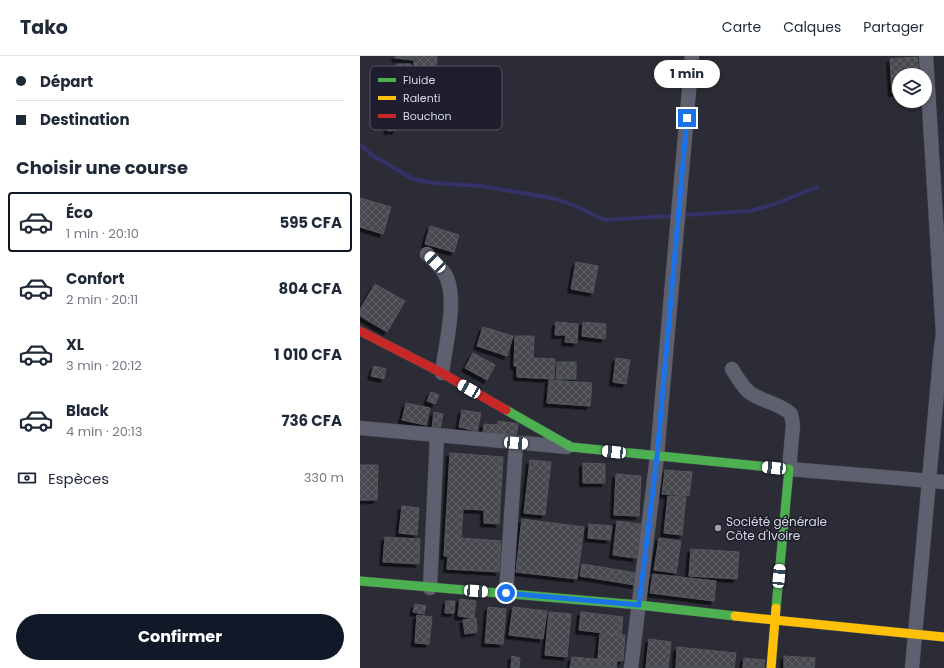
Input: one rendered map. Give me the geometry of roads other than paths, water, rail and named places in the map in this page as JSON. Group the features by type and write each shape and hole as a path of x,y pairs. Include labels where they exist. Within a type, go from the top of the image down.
{"street":[{"path":"632,668 657,456 692,56"},
{"path":"912,668 944,334 926,56"},
{"path":"427,254 447,278 451,297 442,373"},
{"path":"360,331 442,373 571,447"},
{"path":"732,368 740,382 750,392 791,414 793,426 771,668"},
{"path":"360,428 571,447 789,470 944,482"},
{"path":"430,588 437,436"},
{"path":"506,593 516,443"},
{"path":"360,581 639,605 775,622 944,637"}],"waterway":[{"path":"360,145 372,155 413,179 434,183 481,186 557,199 604,220 750,211 772,205 817,187"}],"place":[{"name":"Société générale Côte d'Ivoire","path":"718,528"}]}
